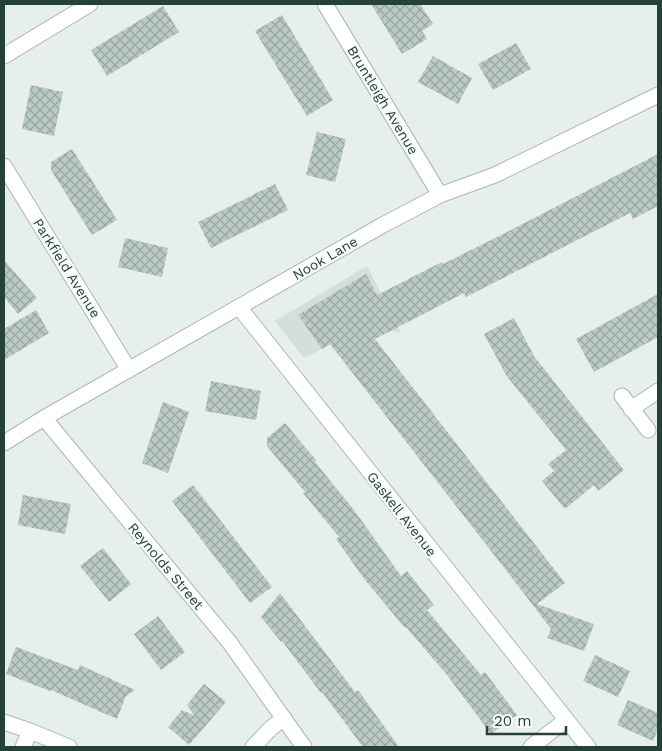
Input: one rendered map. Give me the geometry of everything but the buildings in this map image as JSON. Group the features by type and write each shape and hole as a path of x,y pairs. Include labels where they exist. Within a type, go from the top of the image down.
{"street":[{"path":"4,56 90,4"},
{"name":"Bruntleigh Avenue","path":"326,4 440,195"},
{"name":"Nook Lane","path":"4,443 44,418 380,226 440,195 495,174 658,95"},
{"name":"Parkfield Avenue","path":"4,166 129,370"},
{"name":"Gaskell Avenue","path":"238,308 588,747"},
{"path":"632,409 658,392"},
{"path":"622,396 648,430"},
{"name":"Reynolds Street","path":"44,418 230,643 304,747"},
{"path":"253,747 284,718"},
{"path":"531,747 566,720"},
{"path":"4,722 69,747"},
{"path":"23,747 30,731"}],"shaded area":[{"path":"367,266 401,333 367,325 304,358 275,321"}]}
